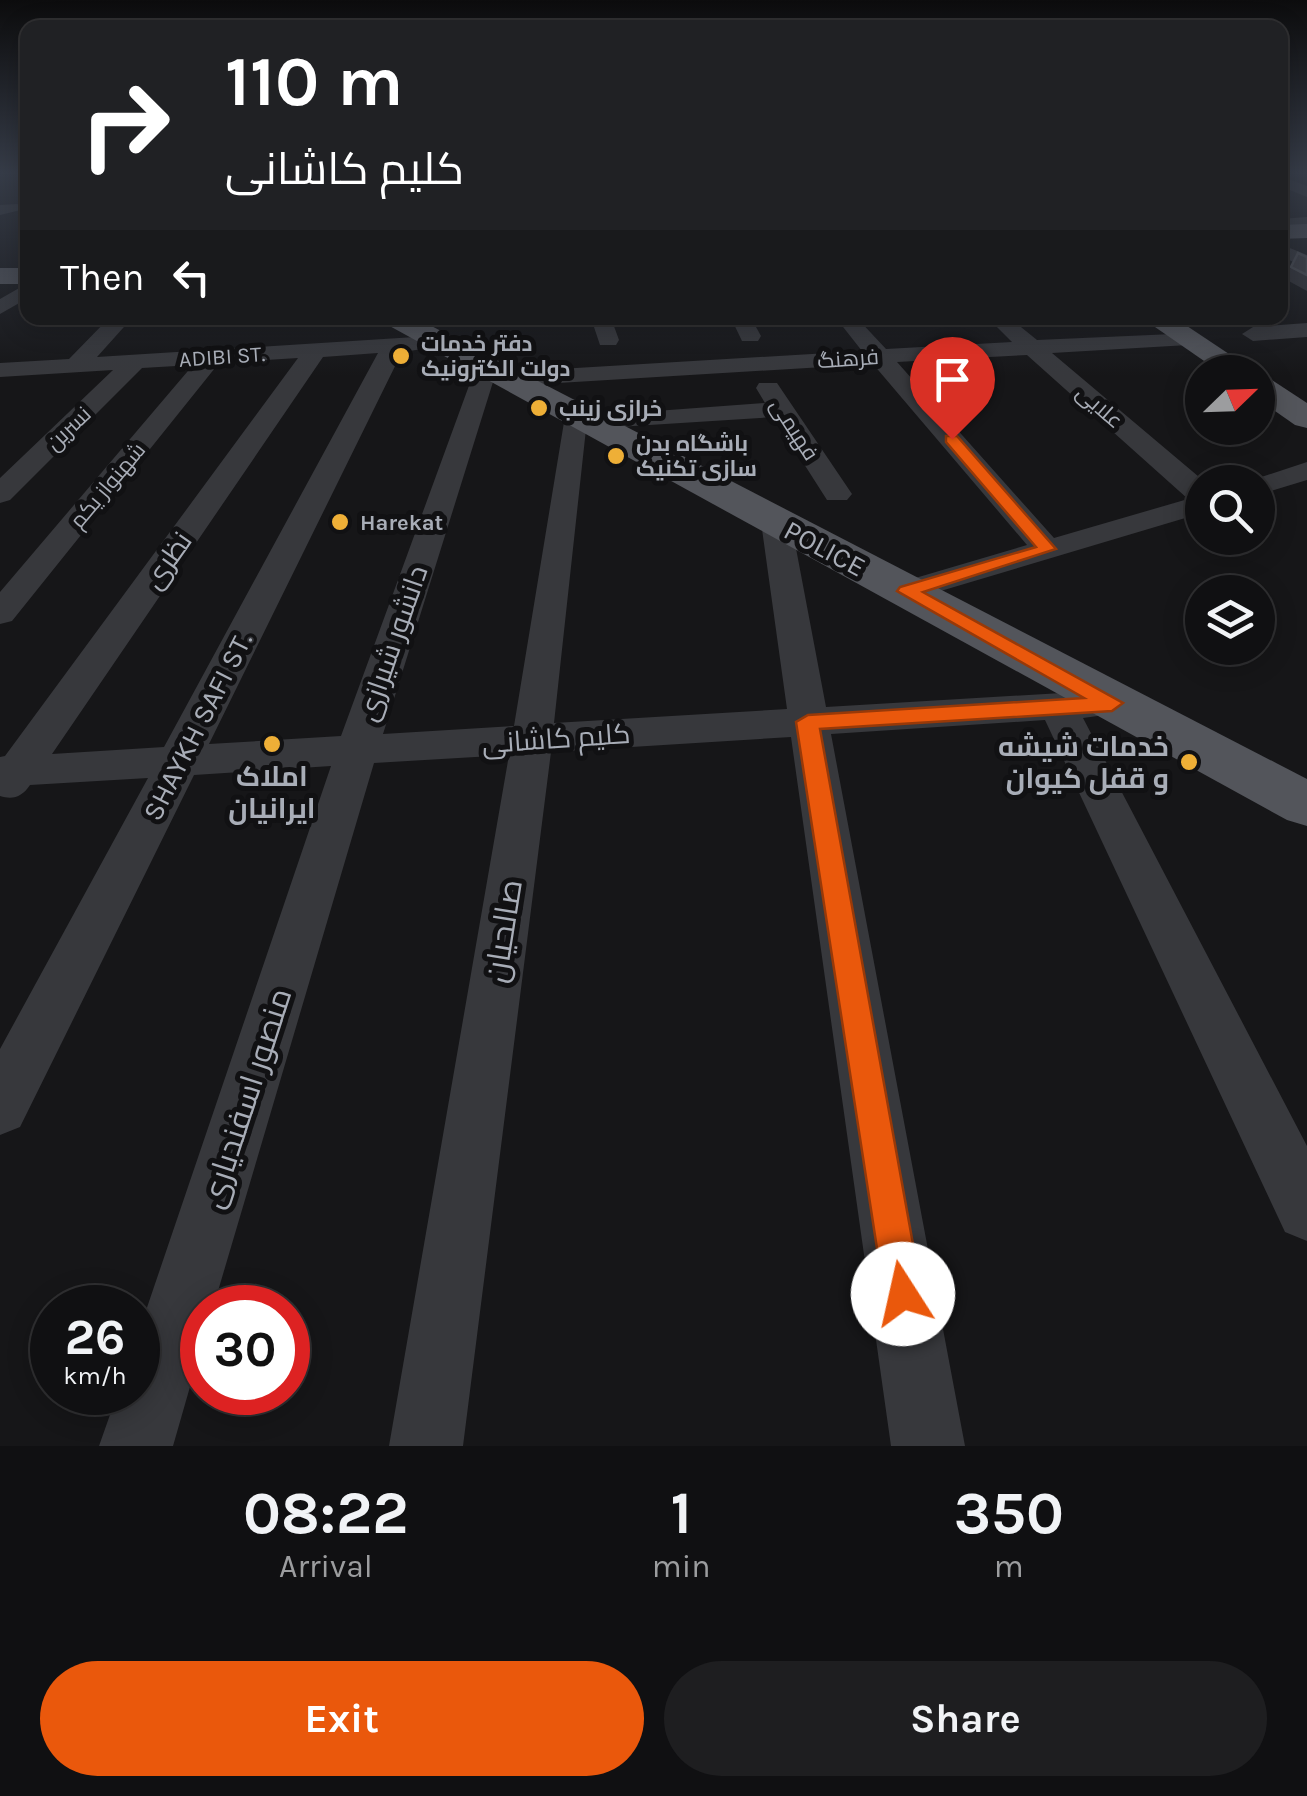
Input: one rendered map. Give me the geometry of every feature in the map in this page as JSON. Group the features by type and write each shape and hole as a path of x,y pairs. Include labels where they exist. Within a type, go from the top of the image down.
{"main road":[{"path":"1167,325 1214,355"},
{"name":"POLICE","path":"395,331 444,344 1307,804"},
{"path":"1195,343 1218,355"},
{"path":"1275,386 1307,404"},
{"path":"1275,396 1307,418"}],"street":[{"path":"76,365 114,325"},
{"path":"603,325 608,340"},
{"path":"852,325 1047,549"},
{"name":"علایی","path":"1006,325 1185,481"},
{"name":"ADIBI ST.","path":"3,372 316,350 395,331"},
{"name":"SHAYKH SAFI ST.","path":"0,1108 395,331"},
{"path":"1253,334 1307,331"},
{"name":"فرهنگ","path":"497,373 704,358 753,364 1032,347 1195,343"},
{"name":"نظری","path":"6,780 316,350"},
{"name":"شهنواز یکم","path":"0,614 213,356"},
{"name":"نسرین","path":"0,494 136,362"},
{"name":"فهیمی","path":"753,364 837,494"},
{"name":"دانشور شیرازی","path":"357,750 497,373"},
{"path":"583,419 782,410"},
{"name":"صالحیان","path":"426,1446 583,419"},
{"path":"1275,481 1307,471"},
{"path":"906,591 1185,509"},
{"path":"776,522 928,1446"},
{"name":"کلیم کاشانی","path":"6,780 179,761 1112,703"},
{"path":"1058,707 1307,1210"},
{"name":"منصور اسفندیاری","path":"136,1446 357,750"}],"building":[{"path":"1298,253 1307,257 1307,275 1291,267"}],"place":[{"name":"دفتر خدمات دولت الکترونیک","path":"401,356"},
{"name":"خرازی زینب","path":"539,408"},
{"name":"باشگاه بدن سازی تکنیک","path":"616,456"},
{"name":"Harekat","path":"340,522"},
{"name":"املاک ایرانیان","path":"272,744"},
{"name":"خدمات شیشه و قفل کیوان","path":"1189,762"}],"route":[{"path":"903,1294 808,722 1112,703 906,591 1047,549 952,439"}]}
